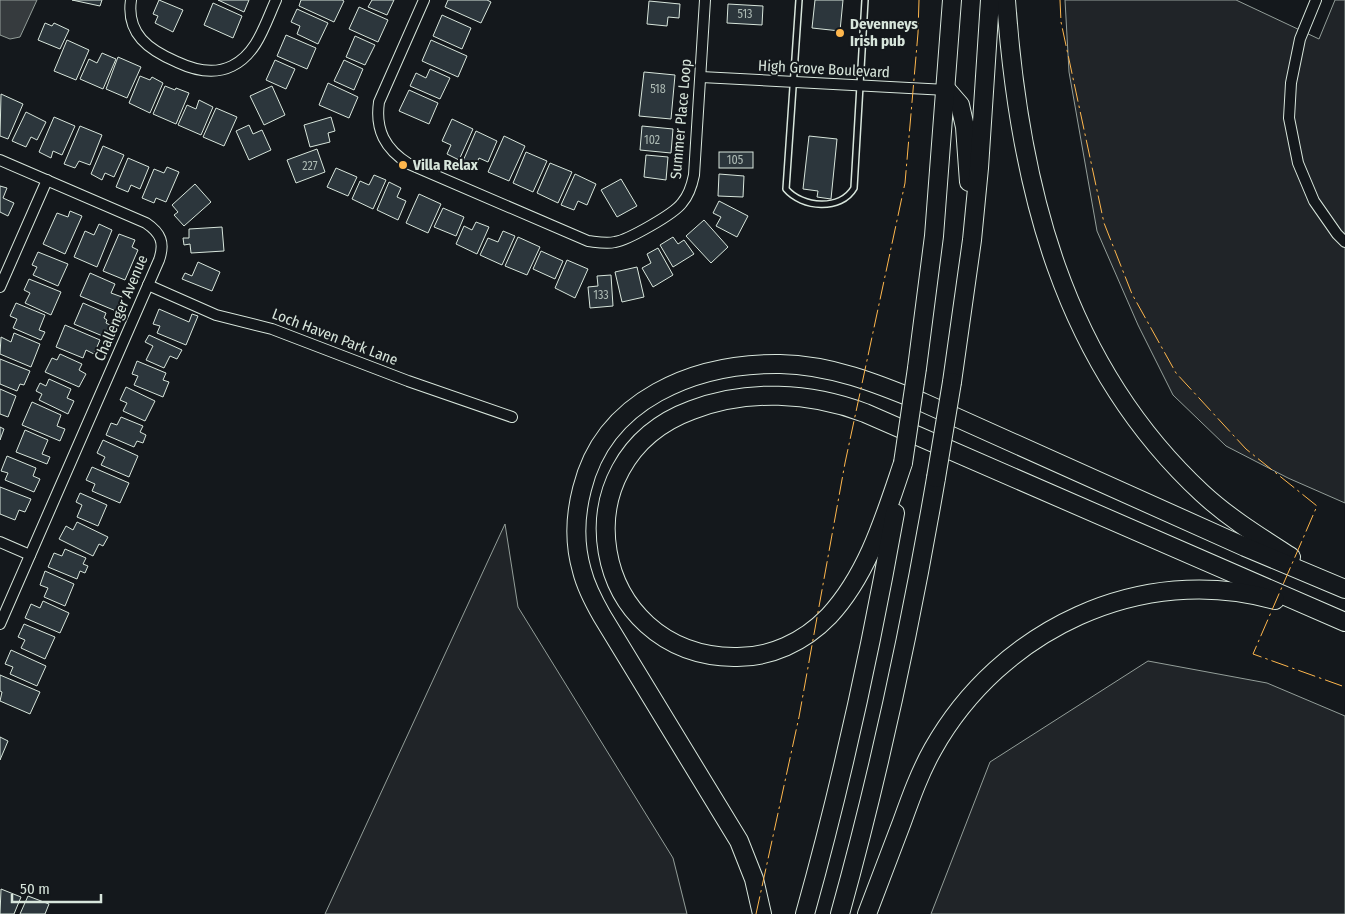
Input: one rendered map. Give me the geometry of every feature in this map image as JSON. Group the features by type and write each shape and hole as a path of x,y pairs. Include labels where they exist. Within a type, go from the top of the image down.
{"highway":[{"path":"805,914 858,700 903,463 934,236 947,90 952,0"},
{"path":"840,914 892,708 918,583 952,382 972,240 990,0"},
{"path":"1006,0 1015,88 1035,196 1054,262 1093,353 1138,423 1192,484 1234,519 1338,586"},
{"path":"947,90 960,105 965,127 972,240"},
{"path":"762,914 754,879 739,841 602,616 582,572 577,552 576,516 584,481 590,465 602,444 619,422 651,396 695,376 744,366 793,364 853,375 922,402 1246,547 1338,586"},
{"path":"903,463 875,542 856,581 828,616 814,630 797,642 781,649 742,658 702,654 684,648 648,626 628,603 615,580 607,548 606,519 608,504 623,465 641,442 667,421 704,405 741,398 790,396 829,402 864,413 1345,623"},
{"path":"867,914 923,768 944,731 971,693 989,675 1025,645 1045,632 1118,601 1168,592 1192,590 1215,590 1262,596 1345,623"}],"street":[{"path":"131,0 133,26 144,42 161,56 185,66 207,71 232,66 247,55 259,39 276,0"},
{"name":"Summer Place Loop","path":"424,0 379,102 378,124 385,142 399,158 409,164 588,240 605,243 623,240 673,212 687,196 694,175 705,0"},
{"path":"1316,0 1300,39 1291,83 1289,118 1298,163 1314,201 1337,234 1345,242"},
{"name":"High Grove Boulevard","path":"701,77 947,90"},
{"name":"Challenger Avenue","path":"0,160 146,223 156,231 162,242 162,253 0,624"},
{"path":"0,288 47,180"},
{"name":"Loch Haven Park Lane","path":"148,285 216,315 272,328 417,384 512,416"},
{"path":"0,542 30,555"}],"lane":[{"path":"799,0 786,189 800,199 824,204 836,203 850,195 854,188 865,0"}],"shaded area":[{"path":"0,0 37,0 20,37 10,39 0,35"},
{"path":"1065,0 1236,0 1319,39 1335,0 1345,0 1345,503 1288,478 1226,446 1173,395 1138,325 1097,231 1069,72"},
{"path":"505,524 518,607 673,858 687,914 325,914"},
{"path":"1148,661 1267,683 1345,716 1345,914 931,914 990,762"}],"building":[{"path":"72,0 102,0 100,6"},
{"path":"159,0 183,10 173,32 155,23 158,16 153,14"},
{"path":"218,0 249,0 244,12"},
{"path":"301,0 344,1 334,22 299,6"},
{"path":"372,0 394,0 387,15 368,7"},
{"path":"448,0 487,0 491,2 481,23 445,7"},
{"path":"815,0 843,0 840,31 812,28"},
{"path":"649,1 680,4 679,18 668,17 667,26 647,24"},
{"path":"213,3 242,16 233,38 204,25"},
{"path":"728,4 763,6 762,25 727,23"},
{"path":"359,7 388,20 378,42 349,29"},
{"path":"297,9 328,23 318,44 297,34 300,26 291,22"},
{"path":"442,15 471,28 462,49 433,36"},
{"path":"45,23 52,26 54,23 69,30 60,49 38,40"},
{"path":"286,35 316,48 307,69 277,56"},
{"path":"355,36 375,45 365,65 346,57"},
{"path":"67,40 89,50 76,80 54,71"},
{"path":"431,40 467,56 458,77 422,61"},
{"path":"102,53 116,59 103,89 80,79 89,59 97,63"},
{"path":"118,57 141,67 127,98 106,89"},
{"path":"275,60 295,69 286,89 266,80"},
{"path":"344,60 363,69 354,90 334,81"},
{"path":"430,69 450,78 440,99 410,86 416,73 426,78"},
{"path":"644,72 675,75 671,119 639,116"},
{"path":"140,76 150,80 152,77 163,83 150,113 129,103"},
{"path":"328,83 358,97 349,118 319,105"},
{"path":"165,86 189,93 176,124 153,114"},
{"path":"272,86 285,115 264,125 250,96"},
{"path":"409,90 438,103 429,124 399,111"},
{"path":"1,94 23,104 8,139 0,136"},
{"path":"199,100 213,107 201,135 178,125 187,105 196,109"},
{"path":"216,108 237,117 224,146 203,137"},
{"path":"26,112 46,122 37,140 31,137 26,147 12,141"},
{"path":"54,117 75,126 62,155 53,151 51,158 39,152"},
{"path":"331,117 335,131 328,133 330,142 310,147 304,125"},
{"path":"452,119 473,129 459,160 447,154 451,145 442,141"},
{"path":"249,125 253,134 262,130 271,150 249,160 236,131"},
{"path":"80,126 102,135 90,165 79,161 75,168 64,164"},
{"path":"642,126 673,129 671,153 640,150"},
{"path":"476,131 497,141 488,162 479,158 475,167 463,161"},
{"path":"504,136 525,146 509,181 488,172"},
{"path":"809,136 837,139 831,199 817,197 818,191 803,189"},
{"path":"103,146 124,155 114,177 105,173 102,180 91,174"},
{"path":"317,149 325,172 296,183 287,160"},
{"path":"526,152 547,161 533,192 513,183"},
{"path":"719,152 753,152 753,168 719,168"},
{"path":"646,155 668,157 666,180 644,177"},
{"path":"128,158 149,167 140,189 131,185 128,192 116,187"},
{"path":"550,163 572,172 558,203 537,193"},
{"path":"167,167 179,172 166,202 156,198 154,203 142,198 154,169 164,173"},
{"path":"336,168 357,177 348,196 327,187"},
{"path":"575,174 596,184 587,205 578,201 574,210 561,205"},
{"path":"719,174 744,176 743,197 718,196"},
{"path":"374,175 386,180 373,209 352,199 360,181 369,185"},
{"path":"621,179 637,206 617,217 601,190"},
{"path":"389,182 401,188 397,197 406,201 398,220 377,210"},
{"path":"195,184 211,202 184,226 174,215 178,212 172,205"},
{"path":"0,186 7,188 3,198 14,203 8,216 0,212"},
{"path":"419,194 441,204 428,233 406,223"},
{"path":"719,201 748,216 737,237 716,226 721,217 713,213"},
{"path":"443,208 464,217 456,236 434,227"},
{"path":"70,211 82,216 65,254 43,244 57,213 68,217"},
{"path":"704,220 728,247 711,263 686,236"},
{"path":"476,222 489,227 477,254 456,244 464,226 472,230"},
{"path":"99,224 112,230 97,267 74,257 85,231 94,235"},
{"path":"222,227 224,251 191,253 190,244 184,245 183,238 189,238 189,229"},
{"path":"503,231 515,236 502,265 480,255 488,238 498,242"},
{"path":"119,234 135,240 132,247 138,250 125,280 103,271"},
{"path":"518,237 540,247 527,275 505,266"},
{"path":"673,237 678,244 684,240 694,254 673,267 660,245"},
{"path":"658,248 673,275 653,287 642,268 651,263 647,254"},
{"path":"541,251 563,261 555,279 533,269"},
{"path":"38,252 68,264 58,286 33,275 37,267 32,265"},
{"path":"567,260 588,269 575,298 555,288"},
{"path":"198,262 220,272 212,291 182,279 185,273 192,276"},
{"path":"637,267 644,297 622,302 615,272"},
{"path":"90,273 115,284 111,293 122,297 116,311 80,296"},
{"path":"611,275 613,306 590,308 588,287 598,286 597,276"},
{"path":"29,279 61,292 51,315 25,303 30,293 24,290"},
{"path":"16,303 45,315 39,330 45,332 41,340 13,328 17,319 10,316"},
{"path":"83,303 106,313 104,318 107,320 106,323 110,325 105,337 74,324"},
{"path":"159,309 189,322 192,314 198,316 186,345 157,333 160,326 153,324"},
{"path":"65,325 100,340 94,354 86,350 83,358 56,347"},
{"path":"14,333 40,344 31,367 0,354 1,337 11,342"},
{"path":"149,335 182,350 177,359 170,356 164,368 146,360 153,346 145,342"},
{"path":"60,354 82,364 79,370 86,374 79,387 45,372 52,358 57,360"},
{"path":"0,359 30,371 24,385 20,384 17,391 0,384"},
{"path":"137,361 166,373 163,380 169,382 163,397 134,385 138,376 132,374"},
{"path":"49,379 71,389 67,398 74,401 68,414 39,400 42,394 36,391 40,383 46,386"},
{"path":"126,387 155,401 145,421 123,411 127,403 120,400"},
{"path":"0,389 16,396 8,417 0,414"},
{"path":"32,402 61,415 57,426 65,429 60,441 22,425"},
{"path":"121,417 143,426 140,432 146,435 143,443 137,441 134,447 106,435 111,423 117,425"},
{"path":"0,427 4,429 0,440"},
{"path":"25,430 48,440 42,454 50,457 47,464 16,452"},
{"path":"103,440 138,456 129,477 101,465 105,457 97,453"},
{"path":"7,456 36,468 33,476 40,479 34,492 5,480 8,473 1,471"},
{"path":"92,467 129,483 120,503 92,491 95,484 86,480"},
{"path":"0,487 31,499 25,512 19,510 15,520 0,514"},
{"path":"80,493 107,505 98,526 77,517 82,505 76,502"},
{"path":"77,522 108,537 103,546 99,544 93,556 59,539 66,526 73,530"},
{"path":"65,549 86,558 83,564 88,566 85,573 80,571 77,579 48,567 54,553 62,556"},
{"path":"45,571 74,584 65,606 44,597 48,588 40,585"},
{"path":"43,601 69,613 60,633 25,618 31,604 40,608"},
{"path":"24,624 55,637 45,659 21,648 25,640 18,637"},
{"path":"11,650 46,666 37,686 10,674 13,667 5,664"},
{"path":"0,675 40,692 30,714 0,701 2,692 0,691"},
{"path":"0,737 8,741 0,760"},
{"path":"1,889 21,897 14,914 0,914"},
{"path":"28,896 49,904 45,914 20,914"}],"power":[{"path":"756,914 799,717 845,463 905,183 918,33 919,0"},
{"path":"1060,0 1061,22 1104,223 1132,294 1176,373 1246,449 1317,506 1253,654 1345,687"}],"place":[{"name":"Devenneys Irish pub","path":"840,33"},
{"name":"Villa Relax","path":"403,165"}]}
